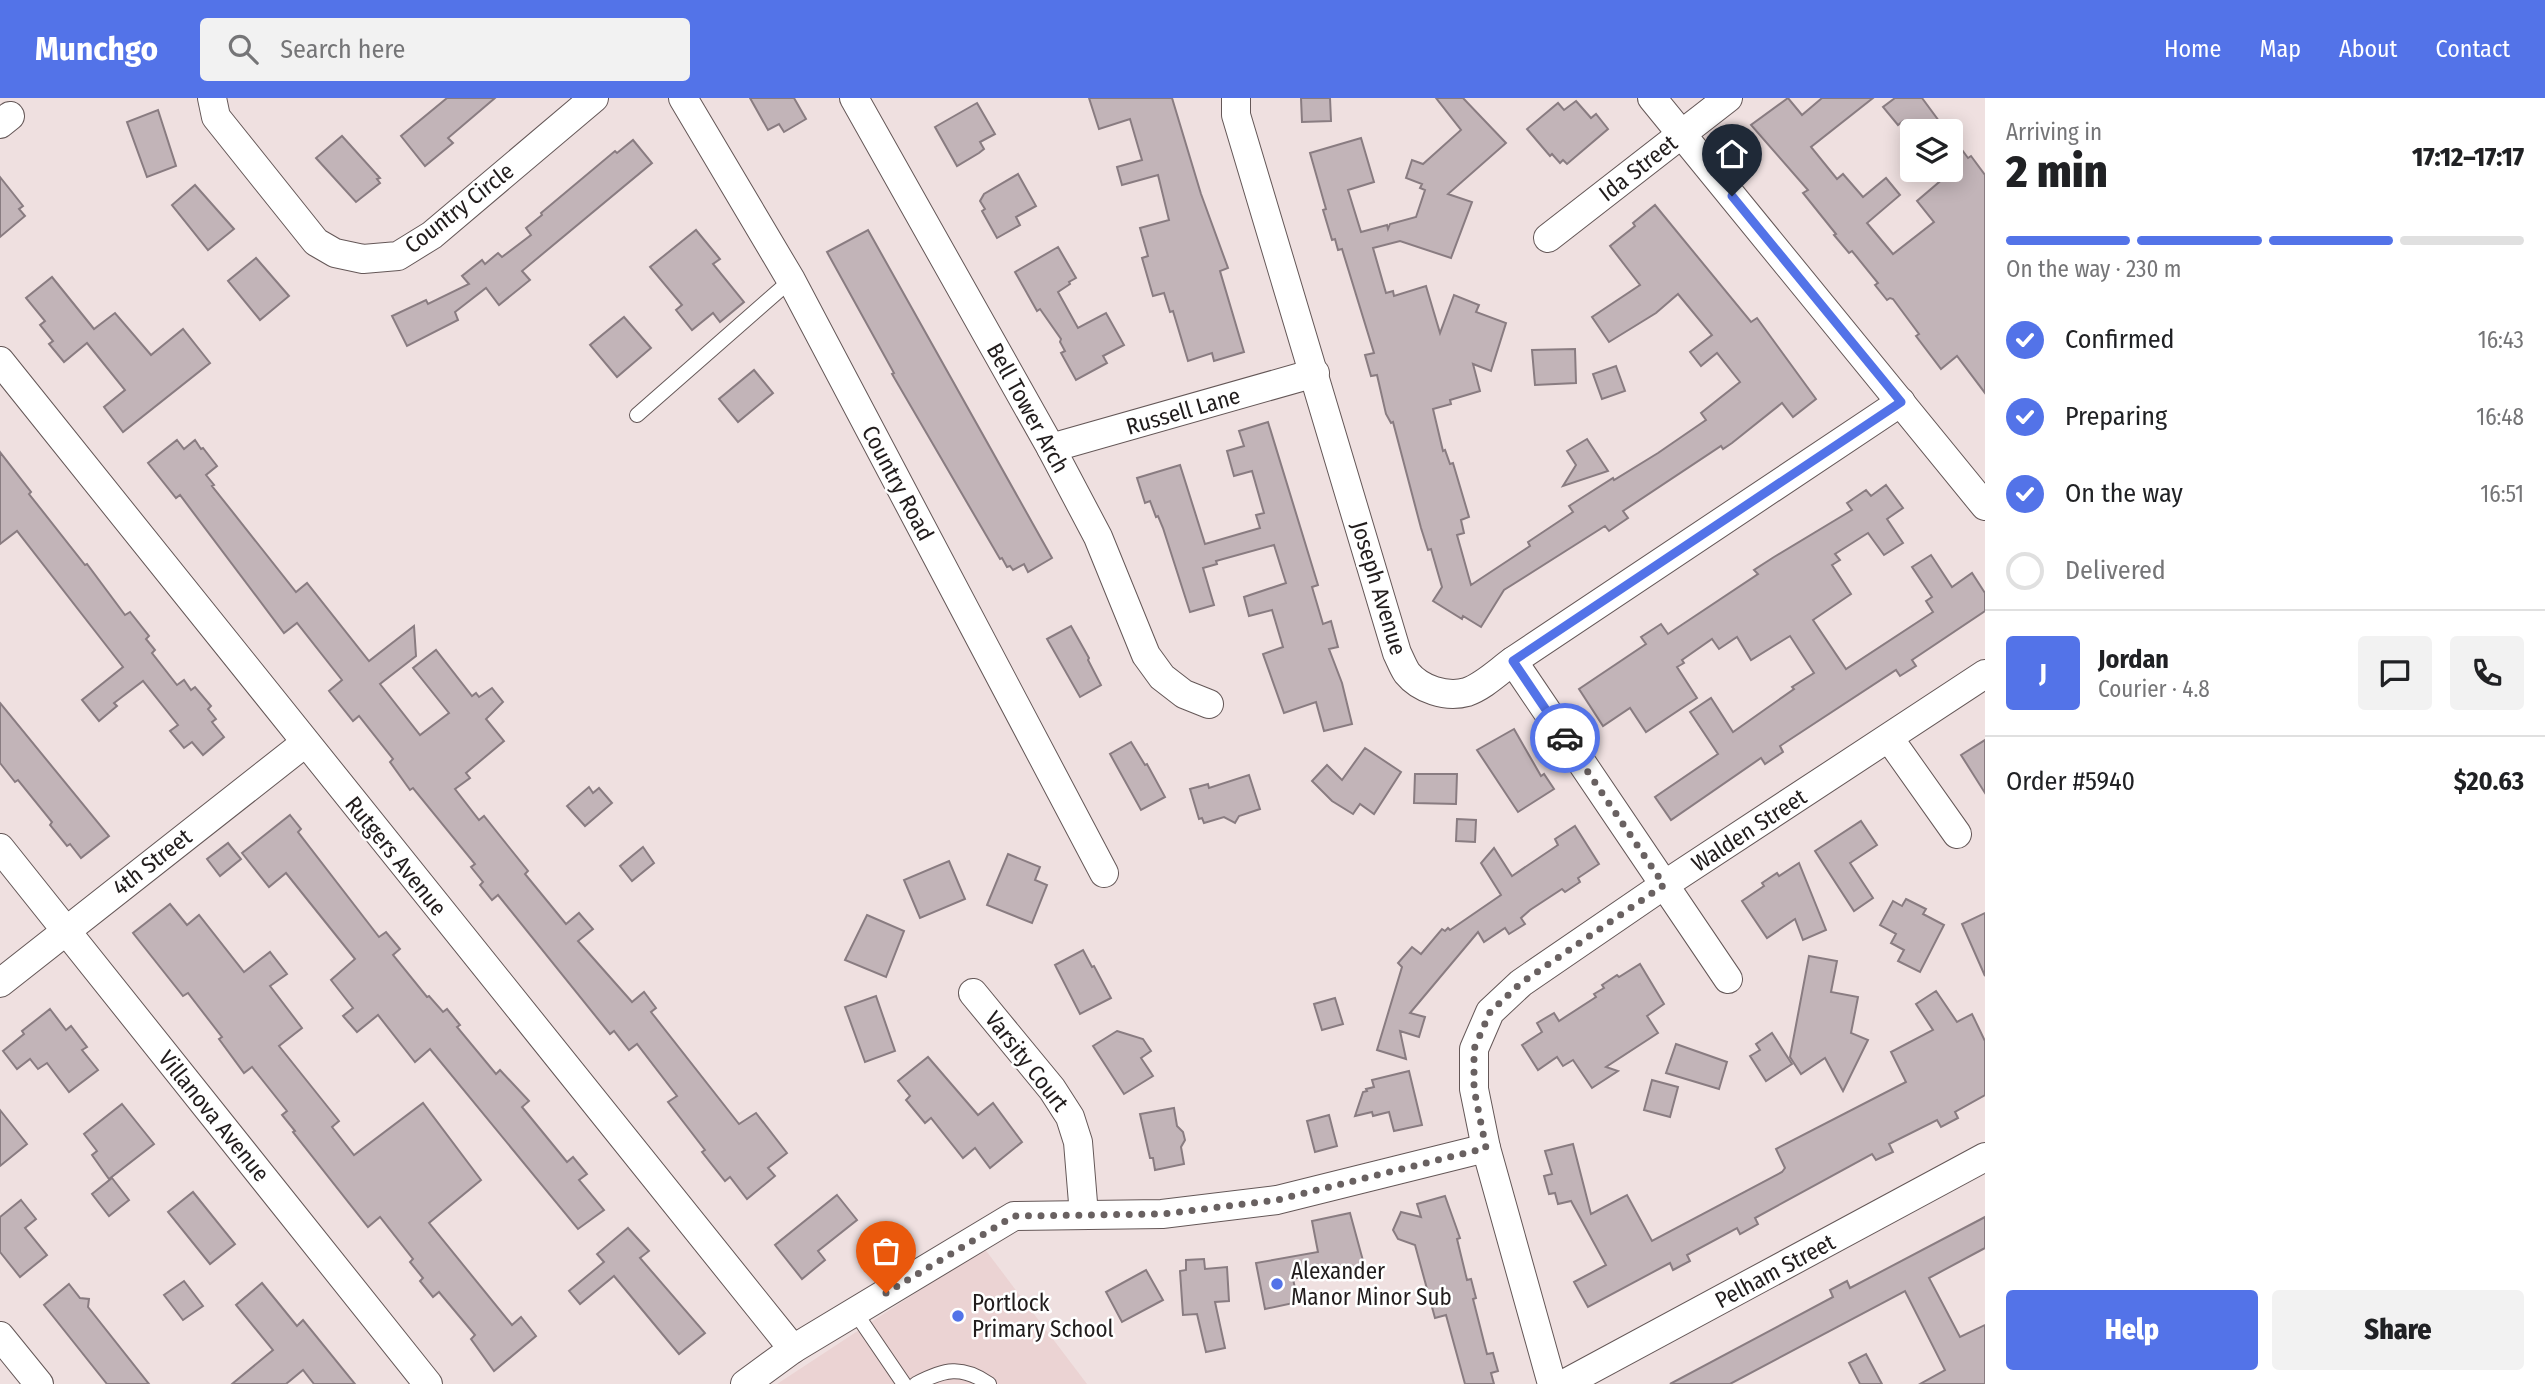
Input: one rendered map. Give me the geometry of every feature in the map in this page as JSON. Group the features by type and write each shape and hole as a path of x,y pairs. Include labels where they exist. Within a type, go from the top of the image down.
{"street":[{"name":"Country Circle","path":"212,98 216,117 316,242 335,253 363,258 398,256 432,235 594,98"},
{"name":"Country Road","path":"683,98 791,280 1104,873"},
{"name":"Bell Tower Arch","path":"854,98 1051,448 1098,537 1146,655 1162,677 1184,694 1209,704"},
{"name":"Joseph Avenue","path":"1236,98 1236,115 1397,653 1406,672 1421,686 1442,693 1466,692 1484,682 1901,402"},
{"path":"1652,98 1985,506"},
{"name":"Ida Street","path":"1548,238 1728,98"},
{"name":"Rutgers Avenue","path":"0,361 793,1349"},
{"name":"Russell Lane","path":"1051,448 1315,373"},
{"path":"1513,661 1728,979"},
{"name":"Walden Street","path":"1552,1384 1486,1148 1474,1089 1474,1049 1490,1012 1521,983 1664,885 1985,674"},
{"path":"1889,738 1957,834"},
{"name":"4th Street","path":"0,983 304,743"},
{"name":"Villanova Avenue","path":"0,848 428,1384"},
{"name":"Varsity Court","path":"973,993 1052,1089 1070,1116 1078,1142 1084,1215"},
{"path":"745,1384 793,1349 1014,1216 1163,1214 1277,1200 1486,1148"},
{"name":"Pelham Street","path":"1564,1384 1985,1157"},
{"path":"0,1336 39,1384"}],"lane":[{"path":"637,415 791,280"},
{"path":"855,1312 904,1384"},
{"path":"916,1384 936,1373 956,1371 974,1373 989,1384"}],"shaded area":[{"name":"Portlock Primary School","path":"984,1248 1087,1384 777,1384"}],"building":[{"path":"447,98 495,98 448,138 453,143 425,166 401,136"},
{"path":"750,98 794,98 806,119 784,132 779,124 768,130"},
{"path":"1089,98 1172,98 1201,194 1228,268 1220,271 1244,352 1214,361 1212,353 1188,361 1173,311 1170,312 1164,293 1153,296 1142,258 1148,256 1140,228 1169,220 1158,175 1122,185 1117,167 1142,160 1130,119 1099,129"},
{"path":"1301,98 1330,98 1331,121 1302,122"},
{"path":"1436,98 1463,98 1506,143 1448,194 1472,202 1451,258 1400,241 1373,248 1386,293 1393,291 1394,296 1426,286 1440,333 1454,295 1479,305 1476,312 1506,323 1491,371 1473,364 1480,391 1450,400 1451,404 1433,409 1443,451 1445,450 1450,464 1453,463 1469,517 1461,520 1464,533 1457,535 1471,585 1530,546 1528,542 1573,512 1569,506 1658,453 1706,420 1701,413 1740,382 1717,353 1701,366 1690,352 1712,335 1678,294 1656,313 1609,342 1592,317 1640,285 1610,246 1655,205 1751,322 1757,318 1816,399 1793,417 1782,403 1732,443 1723,449 1721,446 1623,511 1628,518 1609,531 1605,526 1504,590 1481,627 1433,601 1442,587 1431,549 1428,550 1421,528 1393,422 1391,423 1386,414 1377,375 1371,376 1365,355 1374,353 1342,249 1338,250 1335,239 1332,240 1310,153 1361,138 1374,182 1348,190 1361,232 1387,225 1388,229 1390,224 1416,217 1425,190 1420,188 1422,184 1406,178 1412,160 1423,164 1461,130"},
{"path":"1788,98 1802,115 1822,98 1873,98 1811,147 1837,179 1843,174 1863,197 1886,178 1900,195 1867,223 1893,254 1934,222 1917,201 1939,182 1963,182 1963,151 1968,158 1971,156 1985,175 1985,393 1957,356 1941,369 1893,299 1887,300 1875,285 1878,283 1852,251 1849,253 1834,235 1836,234 1803,193 1808,190 1751,125"},
{"path":"1895,98 1922,98 1938,119 1900,119 1898,125 1883,107"},
{"path":"1576,101 1591,118 1596,114 1608,129 1567,164 1563,160 1560,163 1552,154 1550,156 1527,129 1558,103 1564,110"},
{"path":"977,103 995,134 980,142 984,149 957,166 935,127"},
{"path":"158,110 176,166 147,177 127,122"},
{"path":"342,136 380,178 377,179 380,183 356,202 316,158"},
{"path":"633,140 652,163 522,271 530,280 499,305 486,288 455,312 458,320 407,346 392,316 426,300 428,304 469,284 462,276 482,260 485,264 498,253 502,257 531,235 526,228 542,215 541,213 615,151 617,153"},
{"path":"1018,174 1036,206 1016,217 1020,225 997,238 982,211 985,209 980,201 984,194"},
{"path":"0,177 23,206 19,209 25,216 0,237"},
{"path":"195,185 234,229 208,250 172,205"},
{"path":"696,230 720,259 713,264 744,302 720,322 713,313 692,330 676,310 682,305 650,267"},
{"path":"868,230 1052,558 1028,572 1024,564 1013,570 1000,559 892,374 894,373 827,252"},
{"path":"1058,247 1076,278 1058,292 1078,328 1106,313 1124,345 1103,356 1107,363 1076,380 1061,353 1065,351 1061,339 1040,309 1037,311 1015,272"},
{"path":"256,258 289,296 260,320 228,281"},
{"path":"52,277 94,329 115,313 151,355 183,329 210,363 123,432 104,407 125,390 87,343 64,362 49,344 53,341 40,325 45,321 26,298"},
{"path":"624,317 651,348 617,377 590,345"},
{"path":"1575,349 1576,383 1535,385 1532,350"},
{"path":"1616,366 1625,391 1602,399 1593,374"},
{"path":"754,370 773,393 738,422 719,399"},
{"path":"1268,422 1318,585 1312,587 1323,624 1331,621 1338,647 1329,649 1342,683 1352,724 1324,731 1316,702 1284,713 1263,654 1283,647 1272,610 1249,616 1244,597 1286,583 1274,545 1216,561 1217,564 1203,568 1214,605 1190,612 1163,528 1150,501 1145,503 1137,478 1180,465 1205,544 1260,528 1256,515 1264,513 1252,471 1234,476 1227,451 1244,446 1239,431"},
{"path":"1587,439 1608,471 1563,486 1576,465 1567,451"},
{"path":"177,440 184,449 195,440 201,449 203,448 217,466 206,475 214,485 212,486 296,592 307,583 369,661 414,626 416,656 380,684 420,735 449,713 413,668 436,650 472,696 476,693 479,697 492,688 503,702 486,719 504,741 466,773 470,778 455,789 479,820 484,816 528,871 525,874 566,924 579,913 593,929 578,941 632,1002 644,992 656,1008 651,1012 739,1124 756,1113 787,1153 768,1168 775,1176 747,1199 730,1177 725,1181 702,1152 705,1150 668,1102 677,1096 637,1044 629,1050 614,1031 610,1034 498,895 492,900 480,885 483,882 471,867 475,864 413,788 410,790 390,762 393,759 359,716 353,721 329,691 342,680 297,623 284,633 180,495 176,498 148,463"},
{"path":"0,452 31,492 29,494 125,615 130,612 149,636 146,639 155,650 152,653 177,685 184,680 191,690 195,687 211,706 208,709 216,719 212,722 224,737 203,755 192,742 184,748 170,731 178,725 143,681 114,703 117,706 99,721 82,700 123,667 17,531 0,544"},
{"path":"1886,485 1903,508 1887,519 1903,543 1884,555 1868,533 1835,554 1840,560 1832,565 1851,594 1813,620 1846,669 1933,612 1926,601 1932,597 1912,567 1931,555 1952,587 1972,573 1985,593 1985,611 1912,660 1916,666 1900,676 1896,670 1780,746 1783,752 1765,764 1761,758 1671,820 1655,797 1718,754 1690,712 1711,698 1733,732 1794,689 1792,687 1814,673 1790,636 1751,660 1737,637 1719,649 1712,639 1682,660 1684,663 1677,667 1697,698 1646,732 1630,708 1603,726 1579,689 1646,644 1641,637 1661,624 1668,634 1758,574 1754,570 1852,510 1847,503 1866,490 1871,496"},
{"path":"1071,626 1101,685 1080,697 1047,639"},
{"path":"0,703 109,836 81,858 70,844 67,846 50,825 52,822 18,780 15,782 0,763"},
{"path":"1514,729 1541,776 1544,774 1554,789 1518,812 1477,750"},
{"path":"1985,740 1985,793 1961,755"},
{"path":"1131,742 1165,797 1141,810 1110,754"},
{"path":"1365,748 1401,772 1374,814 1360,804 1353,814 1332,801 1312,781 1327,765 1342,780"},
{"path":"1415,774 1457,774 1456,804 1414,803"},
{"path":"1249,775 1260,809 1239,816 1235,823 1224,817 1204,823 1202,818 1199,819 1190,789 1208,784 1209,788"},
{"path":"589,787 593,793 599,788 612,803 585,826 567,806"},
{"path":"290,815 301,829 298,832 379,937 386,932 400,949 393,955 427,997 443,1012 447,1009 460,1025 457,1027 496,1074 500,1070 529,1101 522,1107 567,1162 573,1157 587,1174 579,1180 604,1210 578,1229 430,1049 415,1062 378,1015 357,1032 343,1016 353,1008 331,980 355,959 286,873 269,887 242,853"},
{"path":"1457,819 1476,820 1475,842 1456,841"},
{"path":"1861,821 1877,845 1850,863 1873,898 1854,911 1815,851"},
{"path":"1575,826 1599,864 1578,878 1580,882 1565,892 1562,889 1530,910 1521,918 1525,924 1509,934 1505,928 1484,942 1478,932 1410,1013 1425,1017 1419,1037 1400,1031 1406,1059 1377,1050 1402,967 1398,963 1412,947 1421,954 1442,929 1450,930 1501,895 1481,863 1494,848 1512,876 1558,845 1555,839"},
{"path":"228,843 241,859 220,876 207,859"},
{"path":"643,847 654,863 632,881 620,866"},
{"path":"1008,854 1040,867 1035,880 1047,885 1032,923 987,905"},
{"path":"949,861 965,899 920,918 904,880"},
{"path":"1799,863 1826,930 1803,940 1795,919 1767,938 1742,901 1777,873 1779,876"},
{"path":"1906,899 1926,909 1923,914 1944,925 1920,972 1898,961 1904,950 1891,943 1896,934 1880,925 1893,901 1902,906"},
{"path":"170,904 187,925 199,915 244,972 270,952 287,974 270,986 302,1028 279,1046 339,1121 332,1127 354,1155 423,1103 481,1180 429,1223 512,1325 521,1317 536,1336 494,1371 471,1339 475,1335 439,1292 433,1297 420,1281 423,1278 410,1262 413,1259 380,1217 368,1227 293,1132 295,1131 282,1115 287,1111 252,1067 244,1073 219,1039 222,1037 188,993 183,996 133,933"},
{"path":"1985,913 1985,976 1962,924"},
{"path":"867,915 904,931 886,977 845,960"},
{"path":"1083,950 1111,998 1080,1014 1055,965"},
{"path":"1809,956 1837,961 1831,992 1858,997 1851,1033 1868,1040 1843,1091 1825,1058 1801,1074 1790,1057"},
{"path":"1640,964 1664,1004 1647,1016 1658,1033 1606,1067 1618,1071 1592,1088 1573,1060 1563,1066 1557,1057 1538,1070 1522,1045 1542,1032 1537,1023 1554,1013 1559,1021 1596,997 1594,994 1604,988 1602,985"},
{"path":"1936,991 1957,1022 1972,1014 1985,1041 1985,1095 1955,1112 1958,1118 1941,1127 1937,1120 1889,1144 1893,1152 1876,1160 1872,1154 1755,1218 1758,1224 1740,1234 1737,1228 1687,1255 1690,1261 1673,1270 1670,1263 1588,1307 1574,1282 1606,1265 1571,1201 1558,1204 1555,1193 1549,1194 1544,1176 1552,1174 1545,1151 1573,1144 1591,1214 1627,1195 1652,1241 1782,1172 1785,1168 1776,1149 1906,1082 1891,1052 1933,1030 1916,1004"},
{"path":"876,996 895,1051 865,1062 845,1007"},
{"path":"1335,998 1343,1024 1322,1030 1314,1004"},
{"path":"50,1009 66,1030 71,1026 87,1047 82,1050 98,1070 69,1092 47,1063 38,1069 30,1059 17,1069 3,1051 24,1034 22,1031"},
{"path":"1117,1031 1143,1039 1151,1051 1141,1058 1153,1076 1124,1094 1093,1046"},
{"path":"1772,1033 1792,1064 1766,1081 1750,1056 1760,1050 1756,1044"},
{"path":"1676,1044 1727,1062 1719,1089 1666,1073"},
{"path":"928,1057 978,1115 993,1103 1022,1142 990,1168 975,1148 963,1158 931,1118 925,1123 906,1100 910,1096 898,1081"},
{"path":"1409,1071 1422,1125 1394,1131 1389,1112 1373,1116 1372,1112 1355,1116 1363,1092 1374,1087 1372,1080"},
{"path":"1652,1080 1678,1087 1670,1117 1644,1110"},
{"path":"122,1104 154,1144 109,1179 92,1155 97,1151 84,1134"},
{"path":"1174,1108 1177,1126 1183,1132 1185,1140 1181,1147 1184,1164 1155,1170 1140,1114"},
{"path":"0,1110 27,1144 0,1166"},
{"path":"1329,1115 1337,1146 1315,1152 1307,1121"},
{"path":"112,1178 129,1200 109,1216 92,1194"},
{"path":"193,1192 235,1244 210,1264 168,1212"},
{"path":"837,1195 857,1220 818,1251 825,1260 802,1279 775,1245"},
{"path":"1445,1196 1460,1238 1457,1239 1467,1280 1471,1279 1476,1298 1473,1299 1487,1354 1493,1353 1498,1371 1491,1373 1494,1384 1465,1384 1446,1315 1435,1318 1415,1245 1398,1239 1393,1230 1401,1212 1421,1217 1417,1204"},
{"path":"21,1200 36,1219 25,1228 47,1255 20,1277 0,1252 0,1217"},
{"path":"1350,1213 1365,1268 1333,1275 1332,1270 1293,1279 1298,1302 1265,1309 1256,1263 1318,1252 1312,1221"},
{"path":"1985,1217 1985,1248 1929,1278 1960,1337 1985,1325 1985,1384 1920,1384 1945,1370 1905,1291 1730,1384 1670,1384 1833,1297 1830,1290 1847,1281 1850,1288"},
{"path":"628,1228 649,1251 640,1258 705,1333 679,1354 614,1276 580,1304 569,1291 604,1262 597,1254"},
{"path":"1204,1259 1205,1269 1227,1267 1229,1301 1215,1302 1225,1348 1206,1352 1197,1314 1183,1315 1180,1271 1186,1270 1186,1260"},
{"path":"1146,1270 1163,1300 1122,1322 1106,1292"},
{"path":"184,1281 203,1306 183,1320 164,1295"},
{"path":"262,1283 297,1326 303,1320 355,1384 314,1384 303,1370 286,1384 232,1384 273,1350 236,1305"},
{"path":"69,1284 80,1298 89,1299 88,1307 149,1384 107,1384 44,1305"},
{"path":"1866,1354 1882,1384 1860,1384 1849,1363"}],"way so far":[{"path":"886,1293 1014,1216 1163,1214 1277,1200 1486,1148 1474,1089 1474,1049 1490,1012 1521,983 1664,885 1565,738"}],"place":[{"name":"Alexander Manor Minor Sub","path":"1277,1284"},
{"name":"Portlock Primary School","path":"958,1316"}],"route":[{"path":"1565,738 1513,661 1901,402 1732,196"}]}
